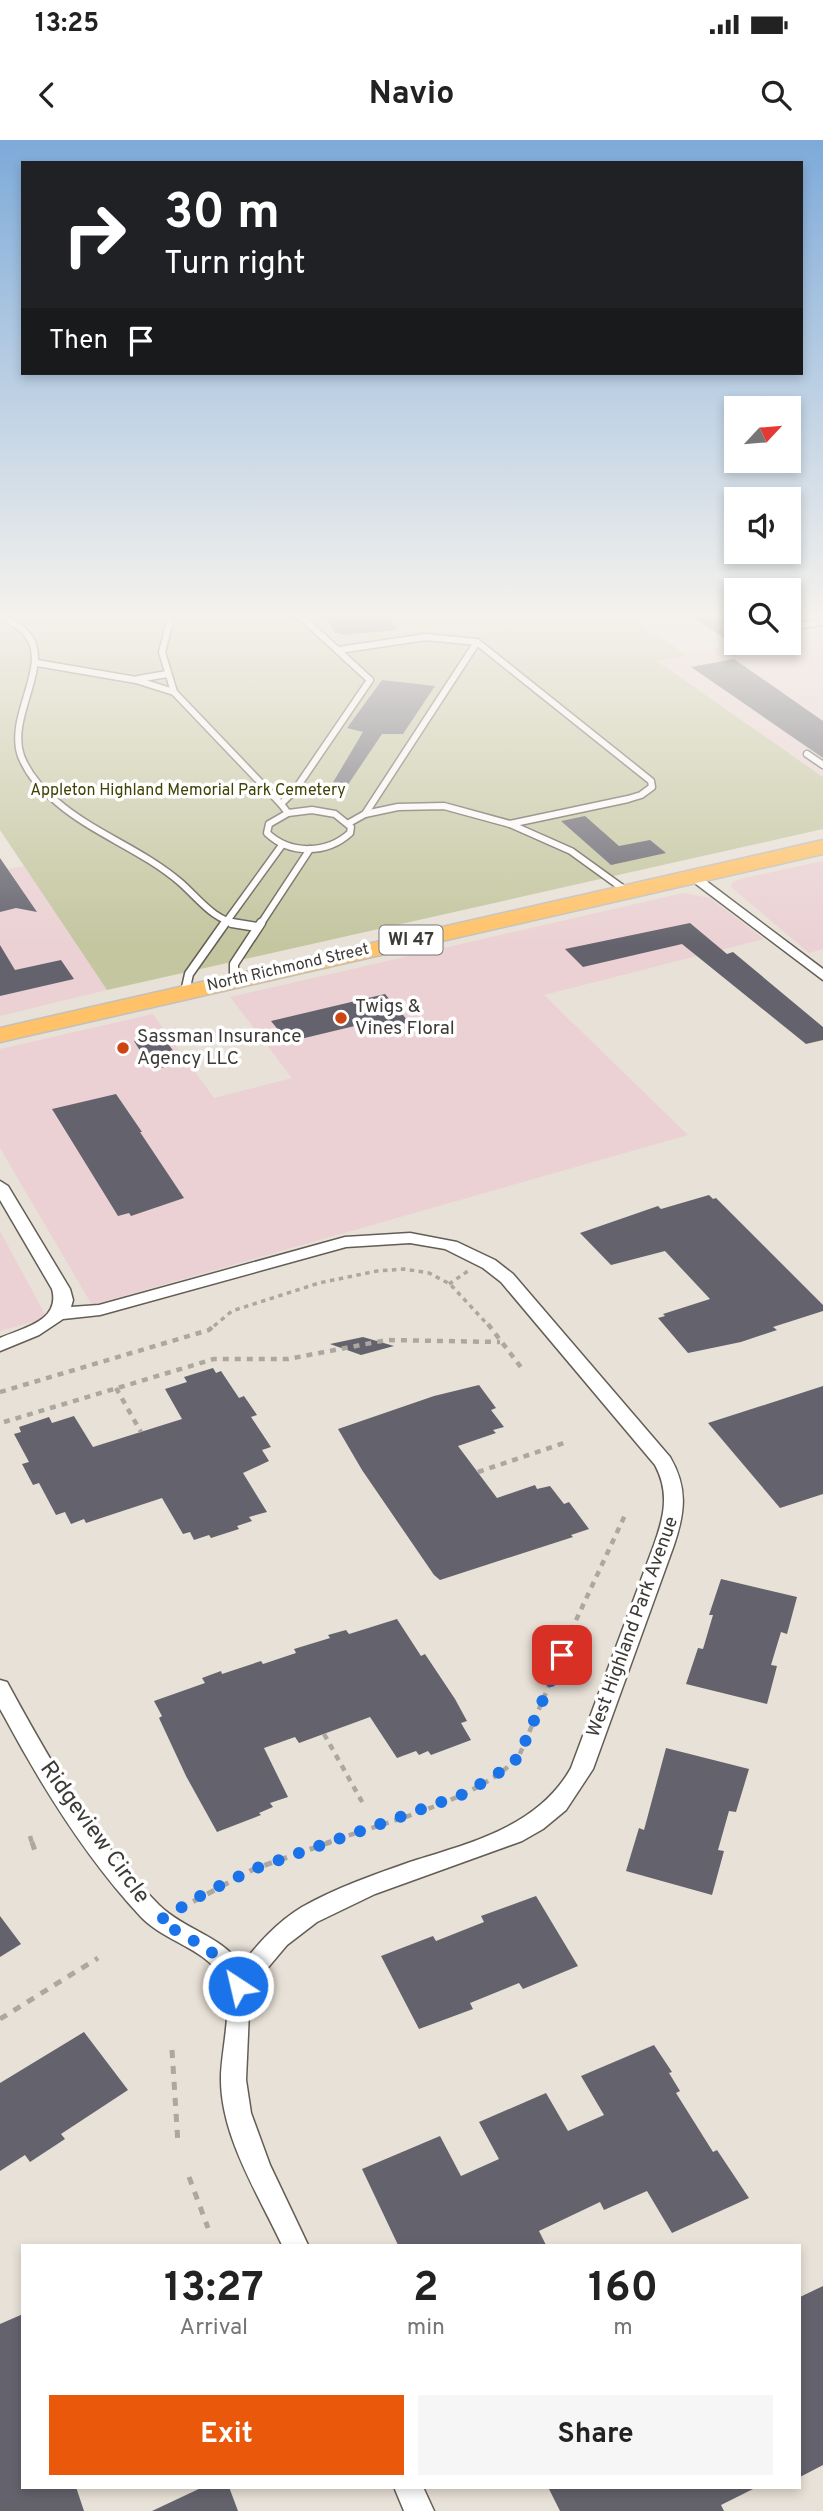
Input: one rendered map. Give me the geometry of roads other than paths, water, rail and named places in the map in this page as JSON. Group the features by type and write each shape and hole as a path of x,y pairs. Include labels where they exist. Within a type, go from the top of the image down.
{"main road":[{"name":"North Richmond Street","path":"0,1035 625,890 823,847"}],"street":[{"path":"693,875 823,976"},
{"path":"0,1345 60,1314 64,1308 64,1295 1,1190"},
{"name":"West Highland Park Avenue","path":"60,1314 100,1310 345,1242 376,1237 408,1237 452,1245 484,1259 507,1278 663,1462 673,1485 675,1512 664,1545 582,1769 571,1791 543,1817 508,1837 356,1893 308,1915 277,1938 238,1986"},
{"name":"Ridgeview Circle","path":"0,1688 45,1768 100,1849 160,1920 216,1956 232,1971 238,1986"},
{"path":"238,1986 239,2003 233,2058 237,2106 249,2146 295,2244"},
{"path":"409,2489 419,2511"}],"lane":[{"path":"16,725 20,752 31,774 58,805 90,827 142,854 180,882 213,914 226,922 257,928"},
{"path":"205,725 288,813"},
{"path":"281,804 295,790 340,725"},
{"path":"365,814 423,725"},
{"path":"510,824 628,799 652,786 651,781 580,725"},
{"path":"807,754 823,765"},
{"path":"349,822 365,814 398,807 443,806 510,824 555,841 599,868 625,890"},
{"path":"324,811 349,822 351,832 340,842 310,849 282,845 270,837 267,828 273,820 288,813 324,811"},
{"path":"185,992 189,974 282,845"},
{"path":"234,980 234,964 310,849"}],"place":[{"name":"Twigs & Vines Floral","path":"341,1018"},
{"name":"Sassman Insurance Agency LLC","path":"123,1048"}],"park label":[{"name":"Appleton Highland Memorial Park Cemetery","path":"188,791"}]}
